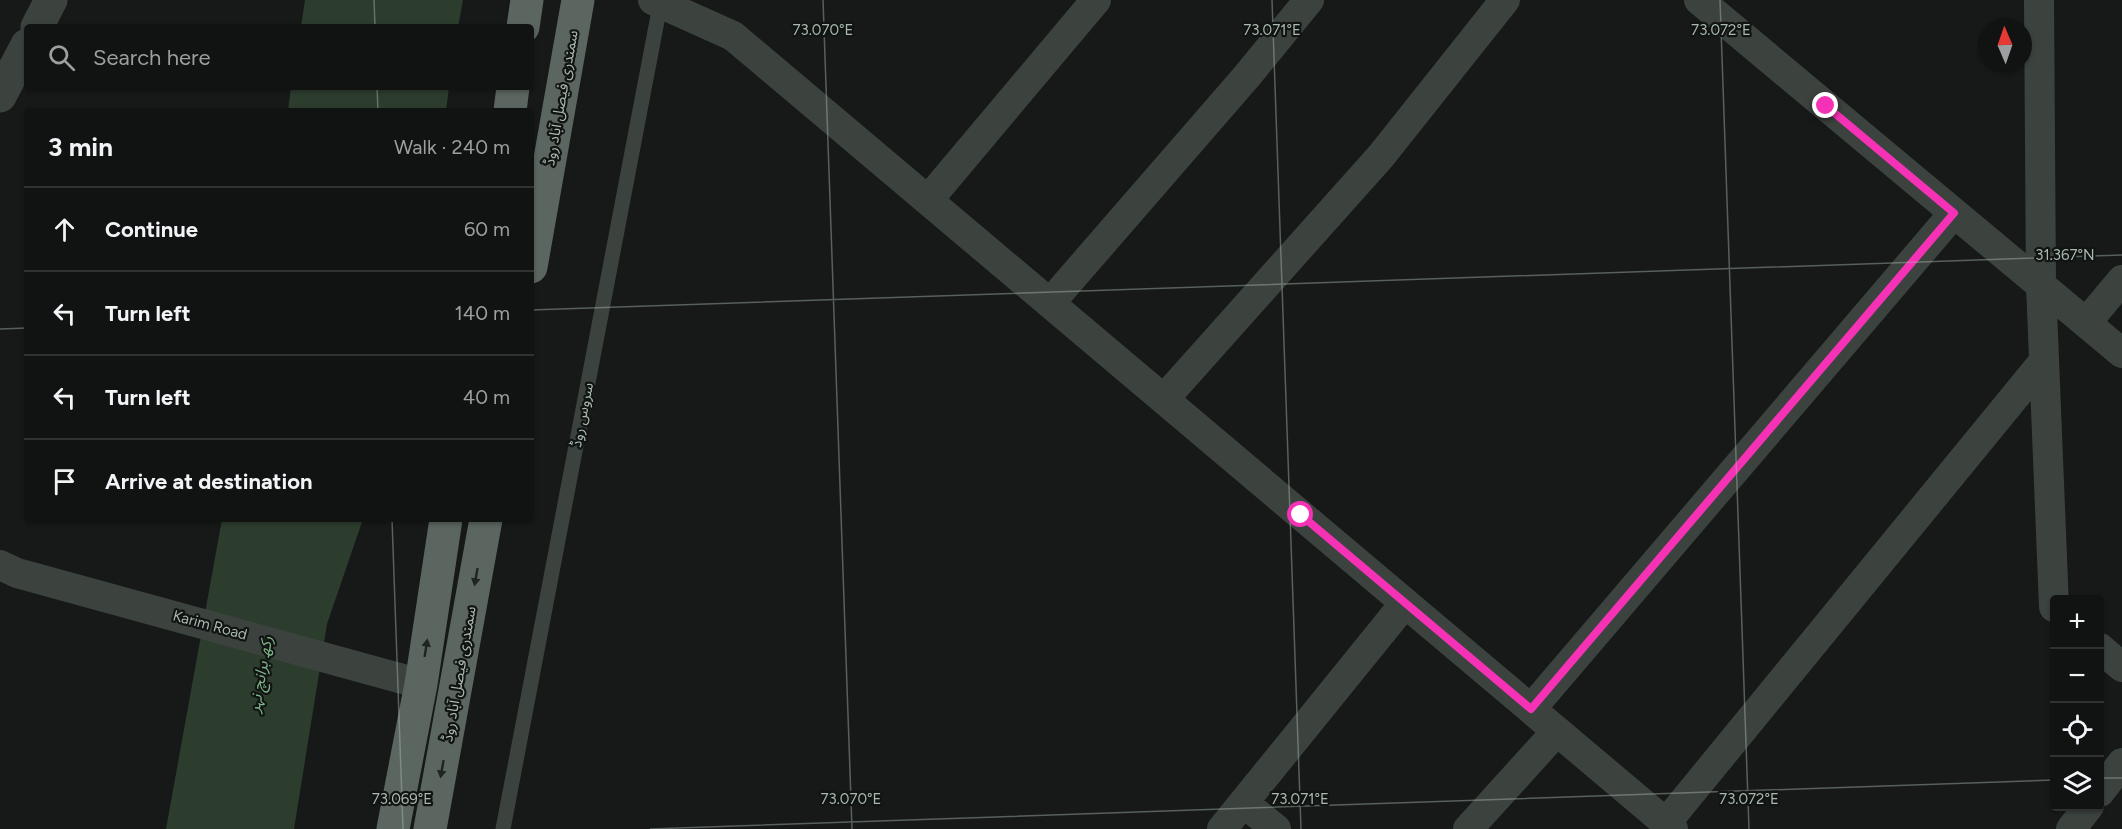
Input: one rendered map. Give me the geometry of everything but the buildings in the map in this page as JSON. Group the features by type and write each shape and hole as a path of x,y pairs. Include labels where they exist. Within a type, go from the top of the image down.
{"highway":[{"path":"523,24 527,0"},
{"name":"سمندری فیصل آباد روڈ","path":"534,250 578,0"},
{"path":"510,108 513,90"},
{"path":"393,829 421,684 446,522"},
{"name":"سمندری فیصل آباد روڈ","path":"430,829 485,522"}],"street":[{"path":"38,24 51,0"},
{"path":"928,200 1096,0"},
{"path":"1050,303 1309,0"},
{"path":"1164,399 1381,156 1505,0"},
{"path":"1699,0 2122,353"},
{"path":"2039,0 2041,285 2054,595"},
{"path":"658,1 734,36 1669,826 2044,361"},
{"path":"0,96 24,51"},
{"path":"1531,709 1954,213"},
{"path":"2086,323 2122,280"},
{"name":"Karim Road","path":"0,565 17,573 421,684"},
{"path":"1222,829 1405,603"},
{"path":"2101,649 2122,667"},
{"path":"1468,829 1557,731"},
{"path":"2104,787 2122,764"},
{"path":"1244,802 1276,829"},
{"path":"2063,811 2064,829"},
{"path":"2071,829 2086,811"}],"lane":[{"name":"سروس روڈ","path":"503,829 658,1"}],"water":[{"path":"305,0 463,0 459,24 301,24"},
{"path":"291,90 449,90 446,108 288,108"},
{"name":"رکھ برانچ نہر","path":"221,522 362,522 327,624 294,829 166,829"}],"route":[{"path":"1301,515 1531,709 1954,213 1826,106"}]}
